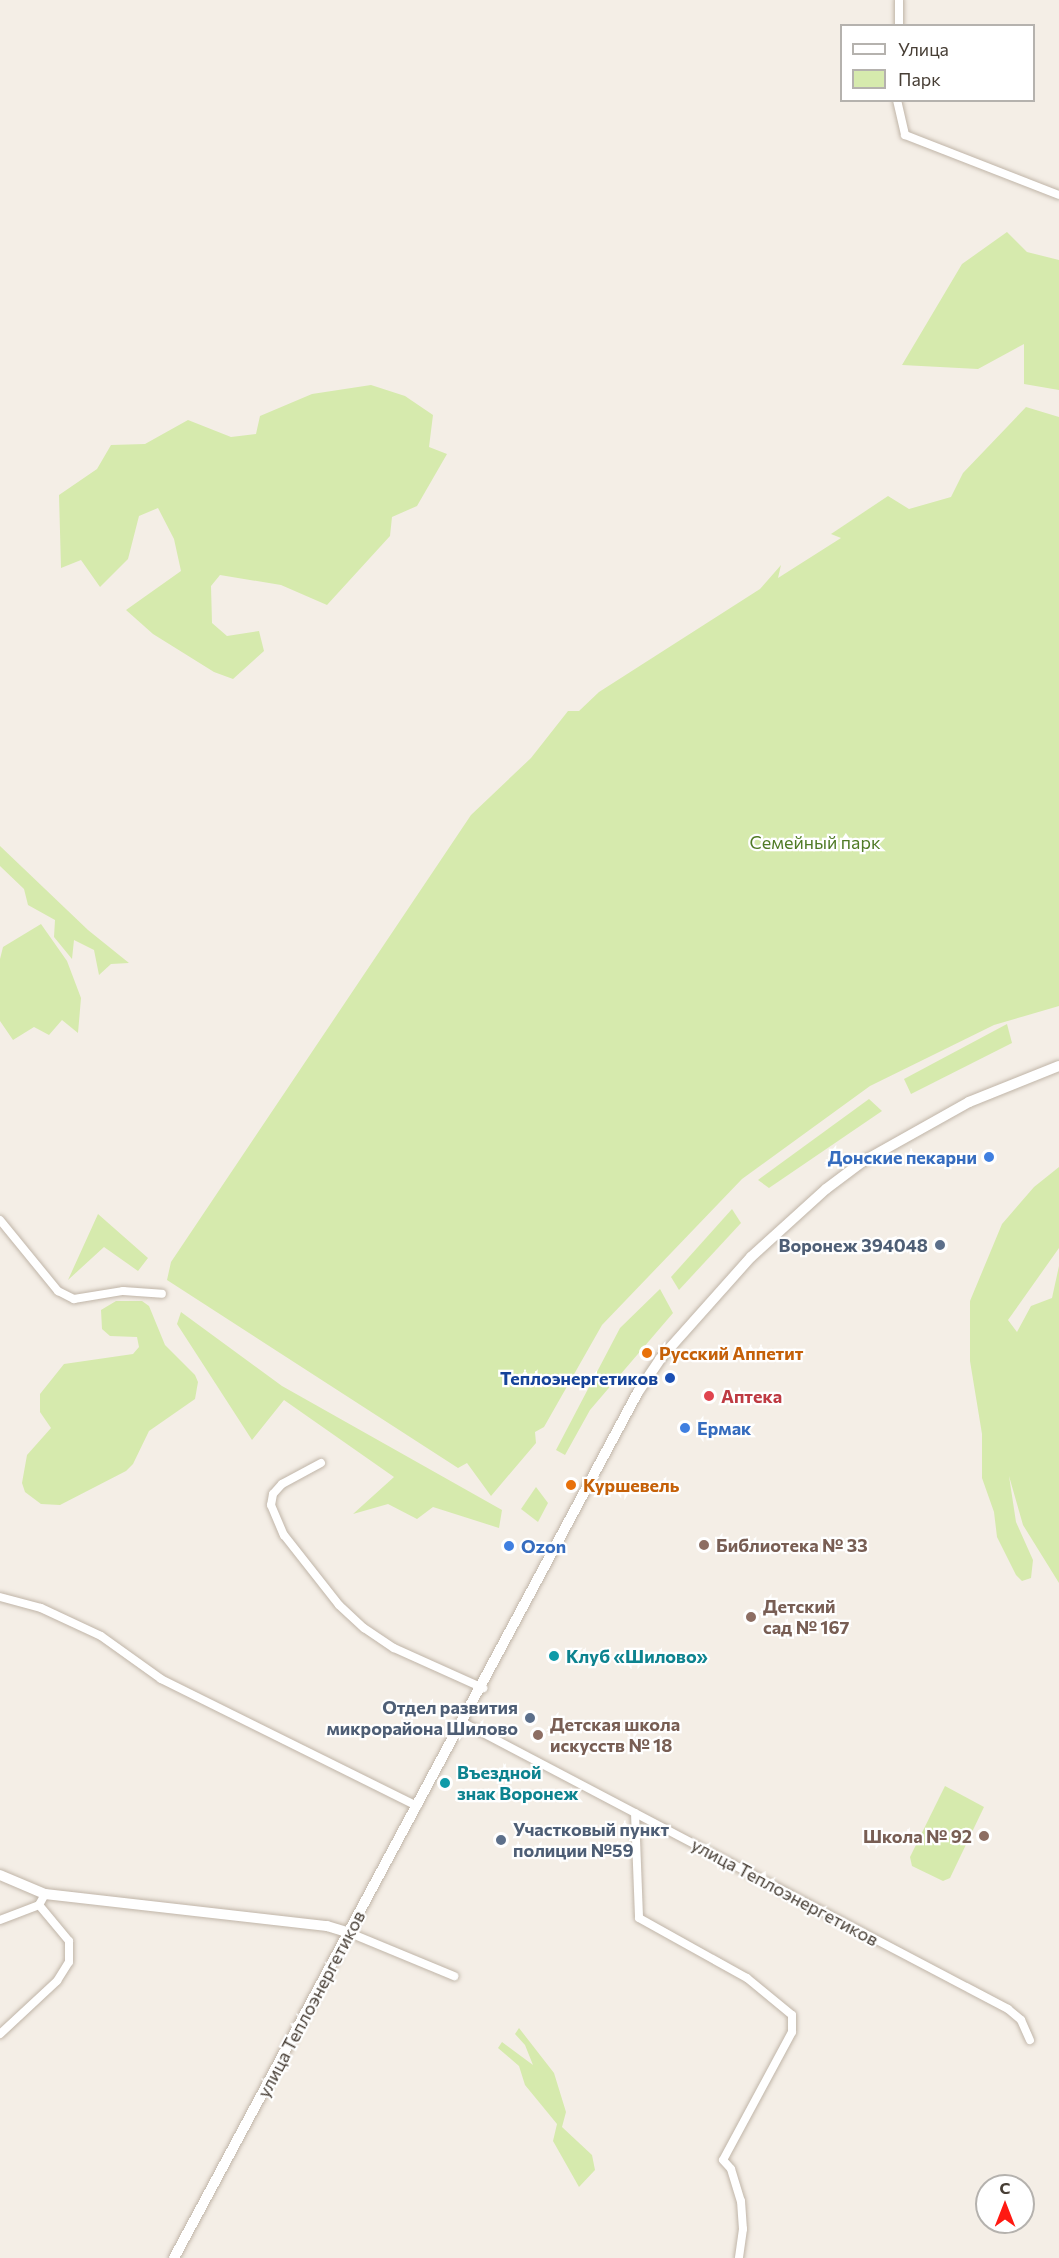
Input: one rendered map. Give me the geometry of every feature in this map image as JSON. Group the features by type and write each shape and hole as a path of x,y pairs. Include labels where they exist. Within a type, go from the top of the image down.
{"street":[{"path":"899,0 899,24"},
{"path":"897,102 905,135 1059,195"},
{"name":"улица Теплоэнергетиков","path":"174,2258 483,1688 638,1392 660,1359 751,1257 826,1189 862,1162 949,1113 1059,1066"},
{"path":"0,1220 58,1291 74,1299 123,1291 162,1294"},
{"path":"321,1463 282,1484 273,1494 272,1505 284,1535 339,1605 364,1628 394,1648 483,1688"},
{"path":"0,1597 41,1608 101,1636 161,1679 417,1806"},
{"name":"улица Теплоэнергетиков","path":"464,1723 1008,2009 1021,2020 1030,2040"},
{"path":"635,1813 639,1918 747,1978 792,2015 792,2032 723,2160 731,2169 741,2201 743,2229 739,2258"},
{"path":"0,1875 45,1893 327,1926 350,1933 454,1976"},
{"path":"0,1920 39,1905 45,1893"},
{"path":"0,2034 57,1981 69,1962 69,1941 39,1905"}],"green space":[{"path":"1007,232 1027,252 1059,260 1059,390 1024,384 1024,344 978,369 902,365 962,264"},
{"path":"371,385 405,396 433,415 429,447 447,454 417,506 392,517 390,536 327,605 281,585 220,575 211,586 212,623 227,636 259,631 264,651 233,679 214,672 153,634 126,610 181,571 174,539 158,508 139,516 128,559 100,587 81,560 61,568 59,495 97,469 111,445 145,444 188,420 231,437 256,434 260,416 312,394"},
{"name":"Семейный парк","path":"1026,407 1059,417 1059,1006 994,1025 870,1086 742,1179 602,1325 544,1427 535,1432 536,1443 491,1496 467,1463 458,1468 167,1280 171,1262 471,815 531,758 568,711 579,711 599,692 760,589 781,565 778,578 841,538 831,534 888,496 909,509 951,497 963,473"},
{"path":"0,846 88,930 129,963 111,964 99,975 94,950 74,940 72,959 54,937 55,920 28,905 24,889 0,866"},
{"path":"41,924 67,961 81,998 78,1033 62,1020 49,1035 34,1027 13,1040 0,1021 0,959 3,947"},
{"path":"1007,1024 1012,1043 911,1094 904,1079"},
{"path":"869,1099 882,1111 769,1188 758,1180"},
{"path":"1059,1167 1059,1248 1008,1320 1017,1332 1031,1306 1052,1298 1059,1266 1059,1583 1023,1525 1009,1476 1016,1522 1033,1560 1031,1578 1022,1581 1016,1575 997,1537 994,1512 982,1478 982,1434 970,1361 970,1301 1002,1224 1034,1187"},
{"path":"732,1209 741,1223 679,1290 671,1277"},
{"path":"98,1214 148,1258 138,1271 104,1247 68,1280"},
{"path":"660,1289 673,1313 590,1410 565,1455 556,1450 620,1328"},
{"path":"116,1301 142,1301 149,1306 165,1345 195,1375 198,1382 195,1399 149,1431 133,1464 126,1471 60,1505 41,1504 25,1492 22,1483 27,1455 51,1428 40,1412 40,1394 64,1364 133,1354 139,1347 137,1337 110,1336 102,1329 101,1310"},
{"path":"181,1312 282,1386 502,1510 499,1528 433,1507 417,1519 388,1504 353,1514 394,1477 284,1400 252,1440 177,1324"},
{"path":"536,1487 548,1503 538,1522 521,1509"},
{"path":"945,1786 984,1807 950,1878 943,1881 912,1866 910,1857"},
{"path":"519,2028 554,2073 566,2112 562,2127 592,2155 595,2170 579,2187 553,2141 557,2124 525,2085 519,2066 498,2048 502,2042 533,2065 525,2045 515,2034"}],"place":[{"name":"Донские пекарни","path":"989,1157"},
{"name":"Воронеж 394048","path":"940,1245"},
{"name":"Русский Аппетит","path":"647,1353"},
{"name":"Теплоэнергетиков","path":"670,1378"},
{"name":"Аптека","path":"709,1396"},
{"name":"Ермак","path":"685,1428"},
{"name":"Куршевель","path":"571,1485"},
{"name":"Библиотека № 33","path":"704,1545"},
{"name":"Ozon","path":"509,1546"},
{"name":"Детский сад № 167","path":"751,1617"},
{"name":"Клуб «Шилово»","path":"554,1656"},
{"name":"Отдел развития микрорайона Шилово","path":"530,1718"},
{"name":"Детская школа искусств № 18","path":"538,1735"},
{"name":"Въездной знак Воронеж","path":"445,1783"},
{"name":"Школа № 92","path":"984,1836"},
{"name":"Участковый пункт полиции №59","path":"501,1840"}]}
